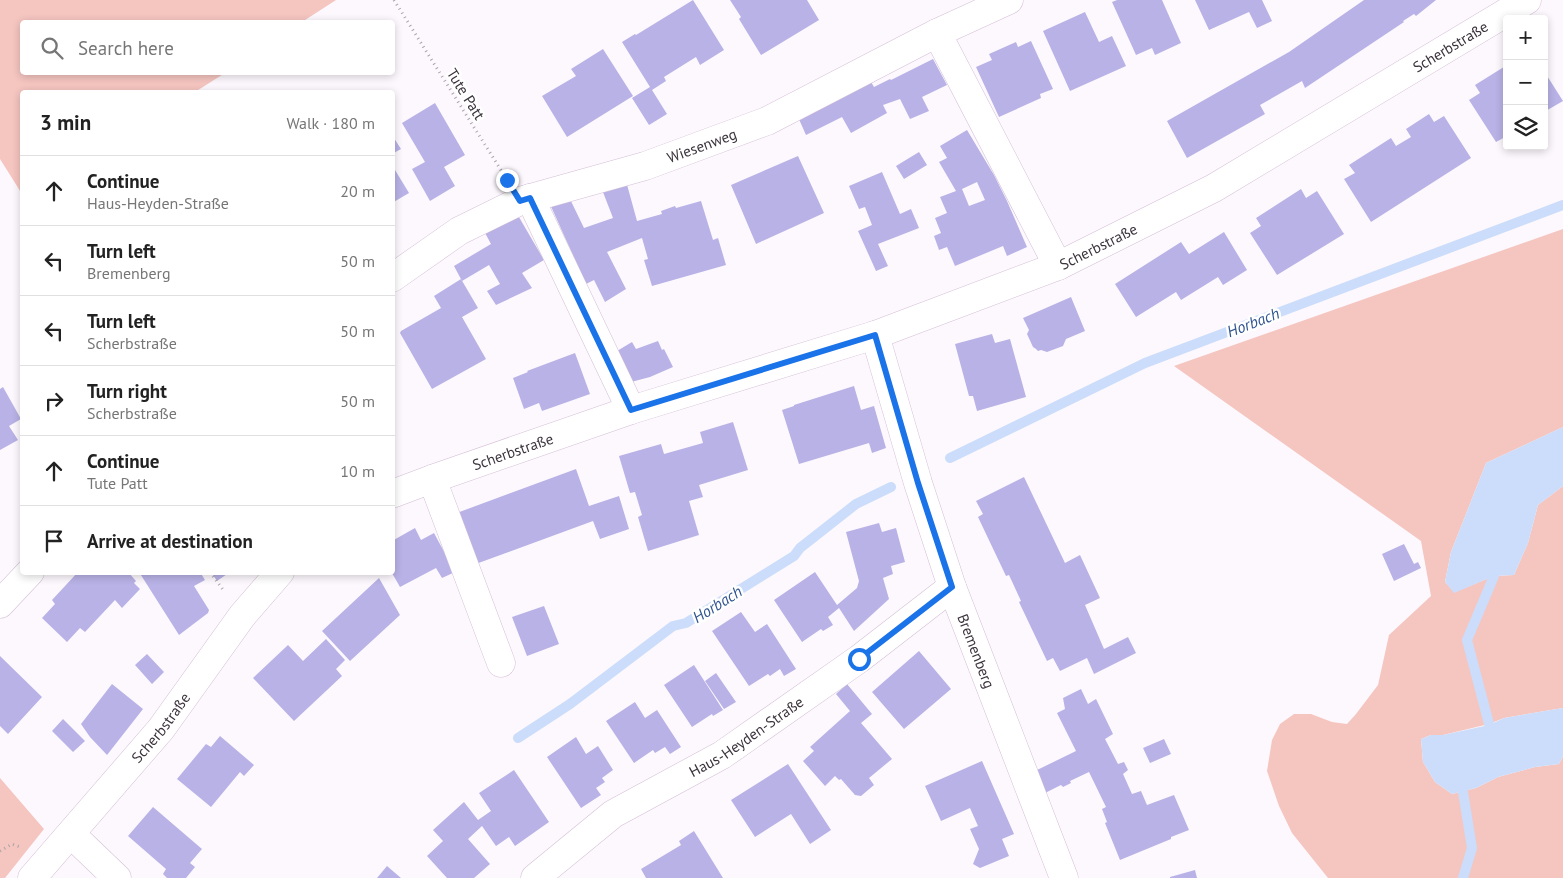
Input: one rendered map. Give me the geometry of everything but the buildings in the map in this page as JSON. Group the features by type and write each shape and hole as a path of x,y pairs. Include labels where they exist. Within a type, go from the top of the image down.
{"street":[{"name":"Wiesenweg","path":"395,276 459,231 525,199 645,166 767,121 937,33 1009,0"},
{"name":"Scherbstraße","path":"395,493 631,410 875,335 1058,266 1214,188 1527,0"},
{"path":"937,33 1058,266"},
{"path":"525,199 631,410"},
{"name":"Bremenberg","path":"875,335 915,474 952,587 1064,878"},
{"path":"432,479 501,662"},
{"path":"0,604 27,575"},
{"name":"Scherbstraße","path":"32,878 161,729 242,616 277,575"},
{"name":"Haus-Heyden-Straße","path":"535,878 613,814 722,755 859,659 952,587"},
{"path":"71,834 117,878"}],"path":[{"name":"Tute Patt","path":"394,0 525,199"},
{"path":"0,851 12,844 23,848"}],"shaded area":[{"path":"0,0 336,0 305,20 20,20 20,75 222,75 198,90 20,90 20,191 0,159"},
{"path":"1563,229 1563,427 1486,463 1451,552 1445,582 1455,592 1494,576 1514,575 1528,543 1538,505 1563,486 1563,708 1504,718 1489,724 1443,735 1431,735 1421,739 1423,762 1435,782 1452,794 1476,788 1498,777 1535,767 1559,764 1563,756 1563,878 1328,878 1292,833 1279,806 1267,771 1272,740 1280,724 1294,714 1311,714 1332,722 1347,724 1378,685 1389,635 1431,596 1421,541 1174,366"},
{"path":"0,778 44,829 5,878 0,878"}],"water":[{"path":"1563,427 1563,486 1538,505 1528,543 1514,575 1494,576 1454,593 1445,582 1451,552 1486,463"},
{"path":"1563,708 1563,756 1559,764 1535,767 1498,777 1476,788 1452,794 1435,782 1423,762 1421,739 1431,735 1443,735 1489,725 1504,718"}],"waterway":[{"name":"Horbach","path":"950,458 1145,363 1563,205"},
{"name":"Horbach","path":"518,738 570,704 673,626 686,623 794,556 800,548 856,504 891,487"},
{"path":"1489,724 1467,640 1494,576"},
{"path":"1463,792 1472,848 1463,878"}],"route":[{"path":"507,180 520,201 530,198 631,410 875,335 918,483 952,587 859,659"}]}
